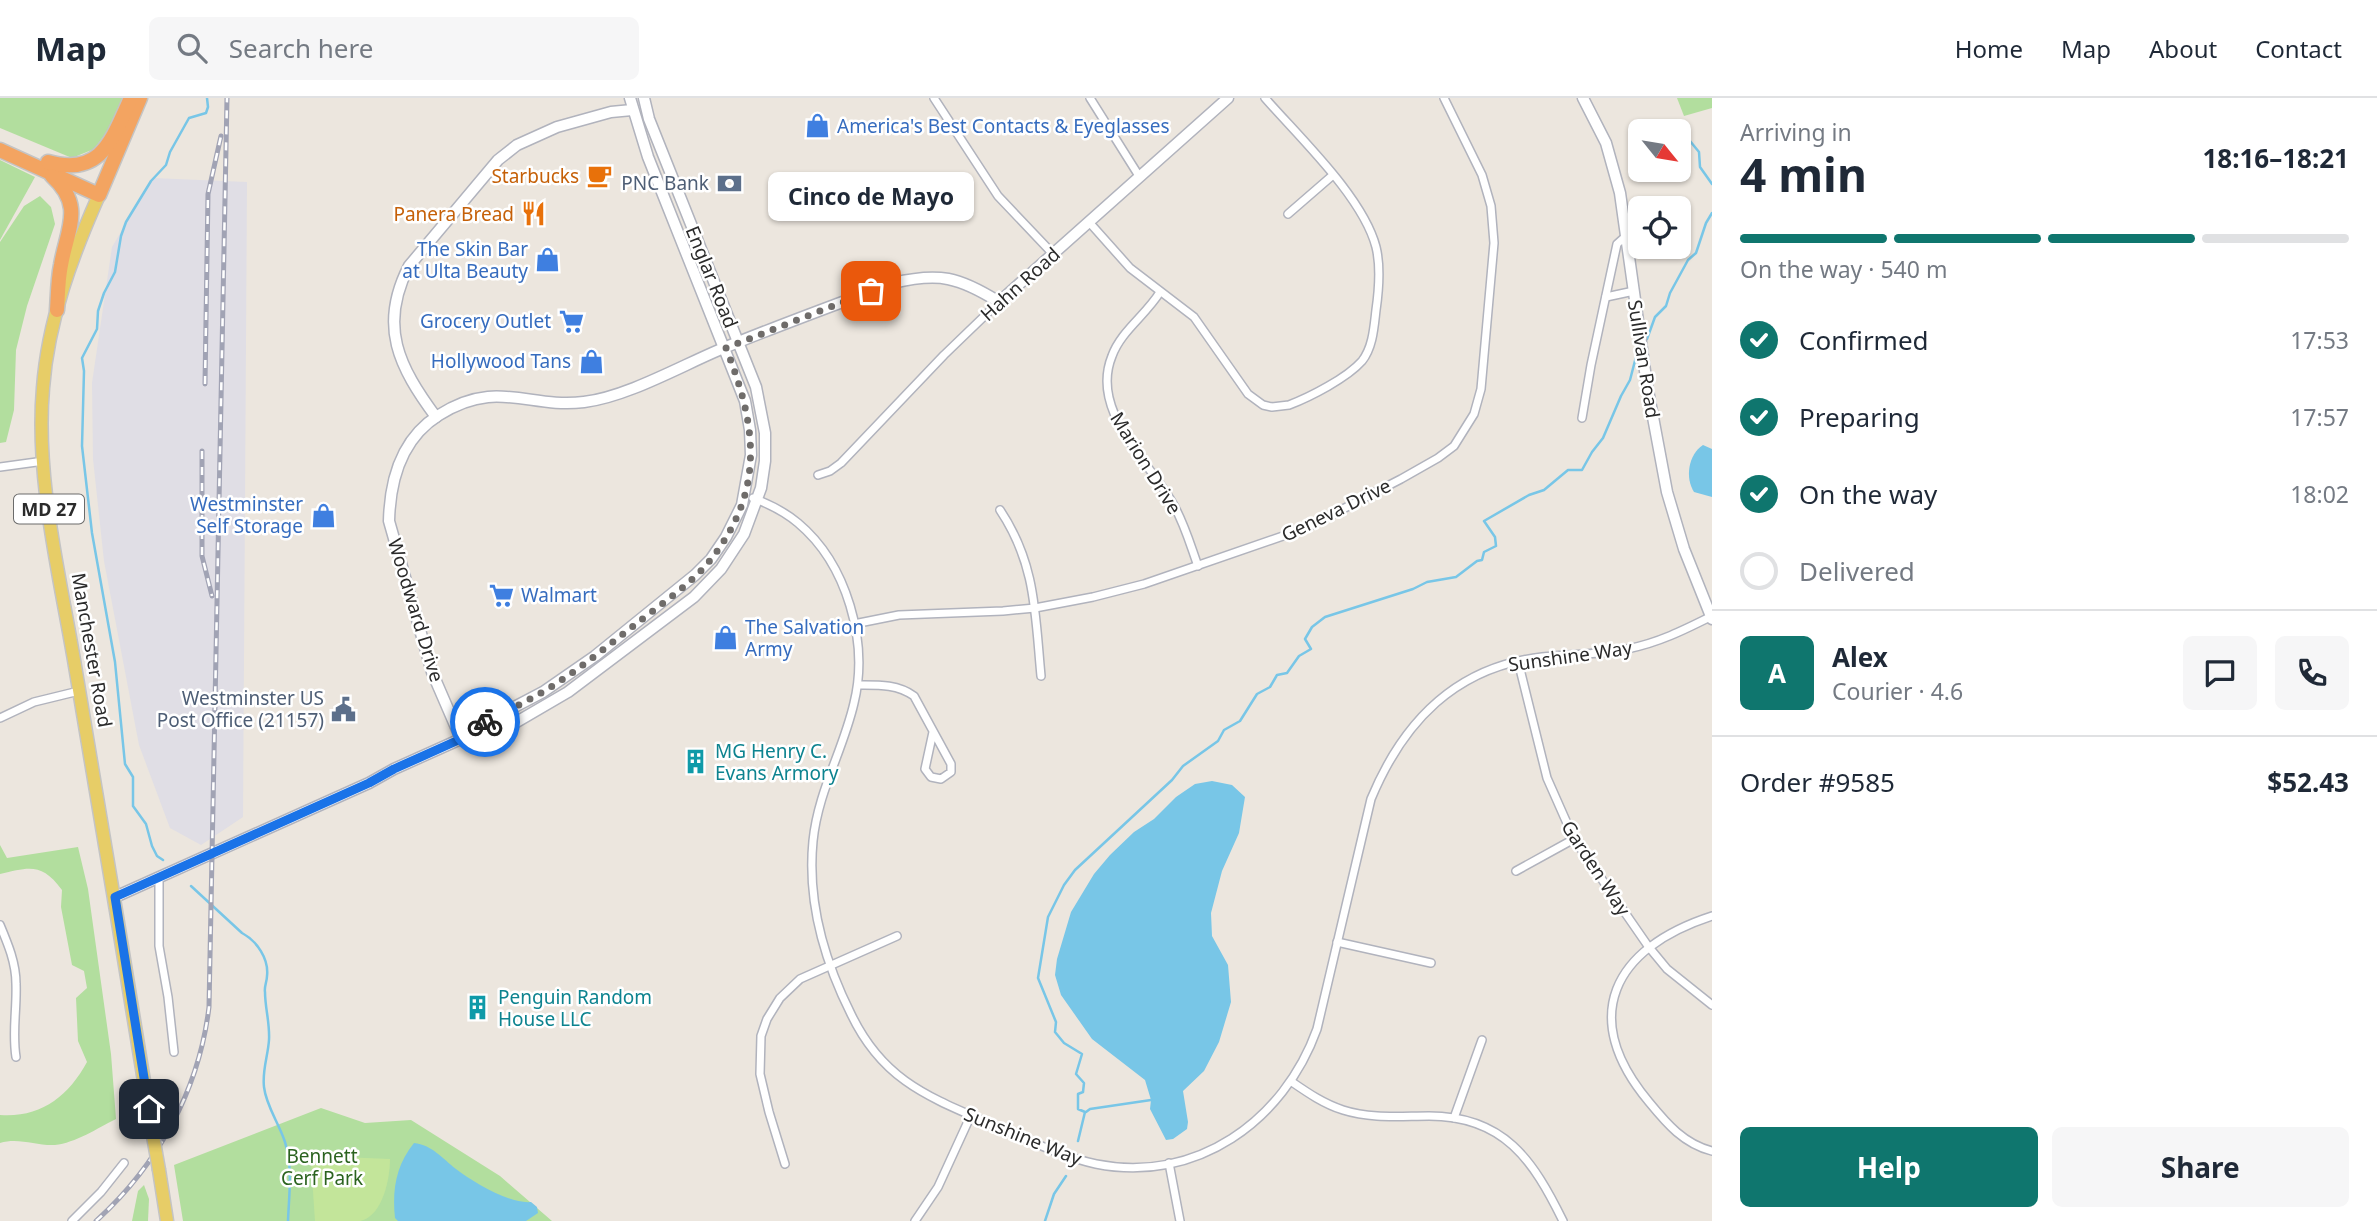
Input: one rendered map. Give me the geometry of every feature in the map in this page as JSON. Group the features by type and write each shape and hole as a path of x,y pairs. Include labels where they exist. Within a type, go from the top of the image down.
{"highway":[{"path":"47,167 75,167 89,163 98,156 109,144 131,98"},
{"name":"Manchester Road","path":"101,192 141,98"},
{"path":"0,140 47,167 69,201 73,215 61,265 57,310"},
{"path":"0,150 47,167 101,192"}],"main road":[{"name":"Manchester Road","path":"101,192 74,254 57,310 43,385 41,419 51,523 167,1221"}],"street":[{"name":"Englar Road","path":"630,98 648,157 745,401 751,455 745,495"},
{"name":"Englar Road","path":"644,98 649,119 756,387 765,433 765,461 758,500"},
{"path":"934,98 998,195 1053,254"},
{"path":"1090,98 1139,176"},
{"name":"Hahn Road","path":"818,475 841,463 944,355 999,302 1228,98"},
{"path":"1089,222 1129,268 1194,317 1248,394 1263,405 1282,408 1335,382 1362,361 1366,353 1373,332 1378,258 1371,234 1352,200 1265,98"},
{"name":"Geneva Drive","path":"854,624 909,615 1035,608 1144,584 1286,536 1331,516 1438,458 1454,446 1469,424 1478,404 1493,268 1493,224 1482,175 1444,98"},
{"name":"Sullivan Road","path":"1583,98 1600,128 1612,159 1620,193 1633,291 1667,492 1684,549 1712,617"},
{"path":"436,417 411,383 395,342 394,308 409,266 498,160 517,145 557,127 611,112 632,110"},
{"path":"1288,214 1333,175"},
{"path":"1582,418 1617,244 1626,236"},
{"name":"Woodward Drive","path":"462,738 432,672 389,521 394,476 401,459 417,434 436,417 471,400 494,396 519,396 567,403 596,400 625,391 738,342 893,283 916,278 938,276 960,281 999,302"},
{"path":"1605,296 1633,291"},
{"name":"Marion Drive","path":"1160,292 1147,311 1124,334 1112,354 1107,373 1107,397 1114,416 1179,514 1198,566"},
{"path":"0,467 44,461"},
{"path":"115,897 462,738 476,727 543,692 595,656 695,575 711,559 726,537 745,495"},
{"name":"Sunshine Way","path":"745,495 790,517 816,541 838,578 854,624 859,660 858,685 851,716 823,790 813,841 813,902 830,967 862,1035 887,1066 923,1094 1080,1160 1129,1167 1169,1163 1210,1150 1244,1131 1271,1108 1292,1082 1303,1065 1317,1029 1371,799 1398,744 1422,715 1467,680 1518,661 1636,648 1712,617"},
{"path":"462,738 483,738 503,730 568,692 694,597 721,569 732,553 744,534 758,500"},
{"path":"1000,510 1026,559 1035,608 1041,676"},
{"name":"Garden Way","path":"1518,661 1547,778 1574,839 1648,946 1681,982 1712,1005"},
{"path":"858,685 889,686 905,690 914,696 951,764 951,772 942,779 931,777 925,769 933,732"},
{"path":"0,718 34,702 79,691"},
{"path":"1516,872 1574,839"},
{"path":"159,877 159,946 174,1052"},
{"path":"1712,916 1682,927 1648,946 1631,965 1615,995 1611,1021 1617,1052 1630,1079 1672,1128 1697,1146 1712,1151"},
{"path":"0,925 15,967 13,1033 16,1057"},
{"path":"785,1164 760,1074 761,1036 774,1009 790,987 813,972 830,967 897,936"},
{"path":"1337,942 1431,963"},
{"path":"1454,1118 1482,1040"},
{"path":"1292,1082 1332,1106 1359,1114 1454,1118 1491,1130 1515,1147 1545,1183 1563,1221"},
{"path":"915,1221 938,1187 971,1115"},
{"path":"72,1221 124,1163"},
{"path":"1169,1163 1180,1221"}],"shaded area":[{"path":"153,178 247,182 243,817 201,845 170,828 139,745 104,561 93,459 92,383 112,247"}],"green space":[{"path":"0,98 126,98 116,120 94,149 72,158 0,128"},
{"path":"1677,98 1712,98 1712,108 1684,116"},
{"path":"0,160 35,177 0,240"},
{"path":"40,196 51,207 55,224 27,306 16,350 14,410 6,442 0,443 0,242 24,206"},
{"path":"0,845 7,858 78,847 88,889 111,1054 116,1119 63,1144 14,1141 0,1143 0,1115 28,1113 51,1103 71,1085 87,1062 78,1041 76,998 87,988 84,971 72,965 61,907 62,890 48,875 35,869 0,874"},
{"name":"Bennett Cerf Park","path":"321,1108 365,1123 411,1120 500,1176 552,1221 183,1221 174,1165"},
{"path":"317,1156 390,1159 384,1195 368,1218 360,1221 315,1221 311,1162"},
{"path":"144,1185 149,1199 148,1221 132,1221 138,1191"}],"water":[{"path":"1703,445 1712,449 1712,497 1694,492 1689,480 1691,461"},
{"path":"1212,781 1232,785 1245,797 1239,833 1222,871 1211,913 1212,936 1228,965 1231,1002 1219,1042 1204,1071 1183,1091 1187,1129 1173,1139 1166,1140 1150,1109 1151,1100 1145,1080 1092,1039 1061,995 1055,975 1057,959 1071,912 1094,874 1110,855 1176,797 1195,784"},
{"path":"414,1143 432,1149 481,1186 512,1200 531,1202 537,1207 538,1213 526,1221 398,1221 394,1208 397,1178 403,1160"}],"waterway":[{"path":"163,860 157,856 146,824 133,806 133,777 125,764 115,662 92,533 82,446 82,358 97,329 98,311 115,272 126,222 151,181 166,165 170,152 189,118 206,113 207,98"},
{"path":"1691,142 1699,152 1700,167 1712,184"},
{"path":"1647,339 1655,317 1666,306 1688,260 1696,253 1712,213"},
{"path":"1078,1141 1085,1112 1078,1109 1078,1094 1083,1092 1084,1083 1076,1074 1082,1054 1064,1043 1055,1032 1056,1022 1038,978 1048,917 1064,885 1075,870 1172,780 1183,766 1218,741 1224,730 1240,721 1257,694 1270,687 1277,675 1287,673 1299,656 1311,649 1305,639 1312,627 1325,617 1427,582 1456,577 1482,560 1484,552 1496,546 1495,537 1484,521 1529,495 1544,490 1568,470 1582,470 1603,438 1630,380 1637,353"},
{"path":"191,886 253,941 266,963 265,990 269,1034 264,1087 289,1162 288,1221"},
{"path":"1086,1112 1090,1109 1151,1100"},
{"path":"1045,1221 1054,1194 1066,1176"}],"railway":[{"path":"96,1221 138,1176 172,1124 196,1068 209,1007 227,98"},
{"path":"205,384 208,194 221,136"},
{"path":"202,451 202,556 212,596"}],"way so far":[{"path":"485,722 543,692 595,656 695,575 711,559 726,537 742,505 751,455 745,401 726,348 871,291"}],"place":[{"name":"America's Best Contacts & Eyeglasses","path":"817,126"},
{"name":"Starbucks","path":"599,176"},
{"name":"PNC Bank","path":"729,183"},
{"name":"Panera Bread","path":"534,214"},
{"name":"The Skin Bar at Ulta Beauty","path":"548,260"},
{"name":"Cinco de Mayo","path":"871,291"},
{"name":"Grocery Outlet","path":"571,321"},
{"name":"Hollywood Tans","path":"591,361"},
{"name":"Westminster Self Storage","path":"323,515"},
{"name":"Walmart","path":"501,595"},
{"name":"The Salvation Army","path":"725,638"},
{"name":"Westminster US Post Office (21157)","path":"344,709"},
{"name":"MG Henry C. Evans Armory","path":"695,762"},
{"name":"Penguin Random House LLC","path":"478,1008"}],"route":[{"path":"149,1109 115,897 369,783 463,738 485,722"}]}
